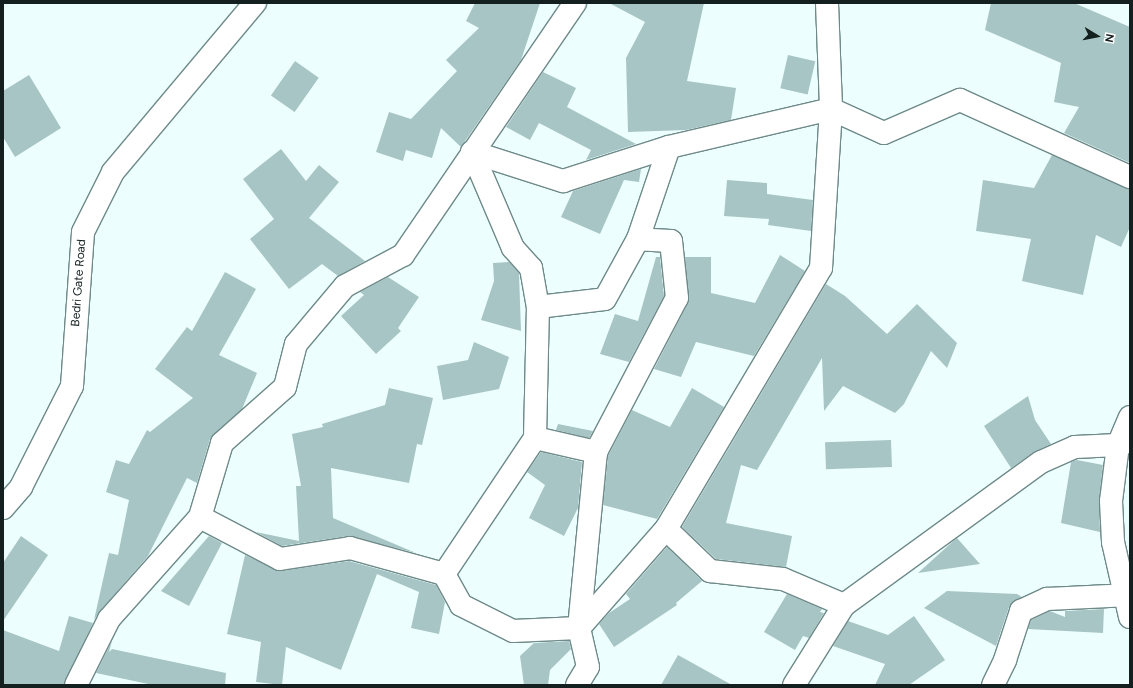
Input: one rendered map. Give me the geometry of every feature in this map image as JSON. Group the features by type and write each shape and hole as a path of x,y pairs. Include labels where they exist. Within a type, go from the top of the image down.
{"street":[{"name":"Bedri Gate Road","path":"3,508 21,487 72,386 83,232 113,172 255,3"},
{"path":"76,685 109,620 200,517 222,443 285,387 296,344 345,286 403,255 575,3"},
{"path":"200,517 280,559 350,548 444,574 461,605 513,631 578,628 666,529 821,268 831,108 827,3"},
{"path":"472,152 563,181 669,147 831,108 884,133 960,100 1130,177"},
{"path":"538,307 604,299 638,239 669,147"},
{"path":"444,574 535,438 538,307 531,268 513,248 472,152"},
{"path":"577,685 588,667 578,628 596,452 677,298 671,242 638,239"},
{"path":"993,685 1005,660 1021,611 1047,599 1129,603 1113,542 1111,501 1130,417"},
{"path":"535,438 596,452"},
{"path":"794,685 844,605 1041,462 1074,447 1124,443"},
{"path":"666,529 710,571 783,579 844,605"}],"building":[{"path":"475,3 540,3 521,60 461,147 441,128 432,158 406,150 403,161 376,152 389,112 411,119 457,71 446,60 479,28 466,21"},
{"path":"609,3 704,3 687,81 736,88 731,120 686,130 628,132 626,58 645,22"},
{"path":"991,3 1074,3 1130,27 1130,163 1064,133 1079,107 1054,102 1061,63 985,30"},
{"path":"788,55 815,61 808,94 780,88"},
{"path":"295,61 319,78 295,112 271,95"},
{"path":"543,72 576,88 567,107 636,144 586,160 591,150 539,123 530,140 506,127"},
{"path":"29,75 61,128 15,157 3,137 3,91"},
{"path":"281,149 306,181 319,165 339,182 309,218 365,261 338,276 322,264 289,289 250,239 274,219 243,179"},
{"path":"1052,155 1130,189 1130,227 1121,247 1096,235 1083,295 1022,281 1031,239 976,231 983,180 1034,188"},
{"path":"641,169 639,182 624,180 600,234 561,217 573,191"},
{"path":"727,180 767,183 767,194 813,200 811,231 768,225 769,219 724,216"},
{"path":"780,255 805,271 754,356 696,342 681,377 654,369 688,303 685,257 711,257 711,293 755,303"},
{"path":"656,257 660,257 664,296 629,362 600,354 615,314 638,321"},
{"path":"509,262 519,273 521,331 481,320 494,281 493,263"},
{"path":"225,272 256,289 219,355 257,373 242,409 210,439 197,483 187,478 148,556 100,611 94,620 109,553 118,555 129,500 106,492 116,460 129,464 147,430 150,432 193,398 155,369 187,327 192,331"},
{"path":"388,277 419,297 398,328 401,331 376,354 341,316 364,295 360,292"},
{"path":"826,284 845,296 887,334 917,304 957,343 947,368 931,351 904,404 895,413 843,386 824,411 822,358 757,470 741,465 726,523 792,536 786,567 716,559 682,527"},
{"path":"474,342 509,357 499,389 443,400 437,366 468,360"},
{"path":"389,388 433,398 422,445 417,444 409,483 331,468 333,518 416,553 348,536 282,546 256,532 299,541 296,486 301,486 292,434 323,427 322,424 385,405"},
{"path":"692,388 724,407 657,519 603,505 608,456 632,410 670,427"},
{"path":"1028,396 1035,420 1051,444 1034,452 1011,468 984,426"},
{"path":"558,424 593,431 589,438 556,430"},
{"path":"891,440 892,467 826,469 825,442"},
{"path":"541,452 582,462 578,508 564,536 529,518 545,485 527,472"},
{"path":"1077,460 1103,465 1099,500 1100,532 1061,523 1071,462"},
{"path":"21,536 48,555 3,621 3,563"},
{"path":"209,536 222,543 189,606 161,591"},
{"path":"957,538 980,564 918,573 950,544"},
{"path":"667,547 702,581 676,603 677,605 614,647 599,624 609,613 630,599 626,594"},
{"path":"245,555 281,571 349,561 436,585 445,602 439,634 411,628 419,592 377,574 341,670 286,647 282,685 256,682 261,642 227,634"},
{"path":"947,591 1017,594 1022,597 1009,607 996,646 924,608"},
{"path":"787,594 822,609 820,612 824,613 809,638 803,636 795,650 764,632"},
{"path":"1104,609 1103,633 1028,629 1031,620 1050,611 1065,617 1065,611"},
{"path":"69,616 93,623 64,685 3,685 3,630 59,651"},
{"path":"914,616 945,660 909,685 875,685 885,664 833,646 848,621 888,635"},
{"path":"112,641 109,652 112,649 226,673 225,685 153,685 96,673"},
{"path":"569,641 571,649 550,670 548,685 524,685 520,656 534,643"},
{"path":"678,655 732,685 661,685"}]}
